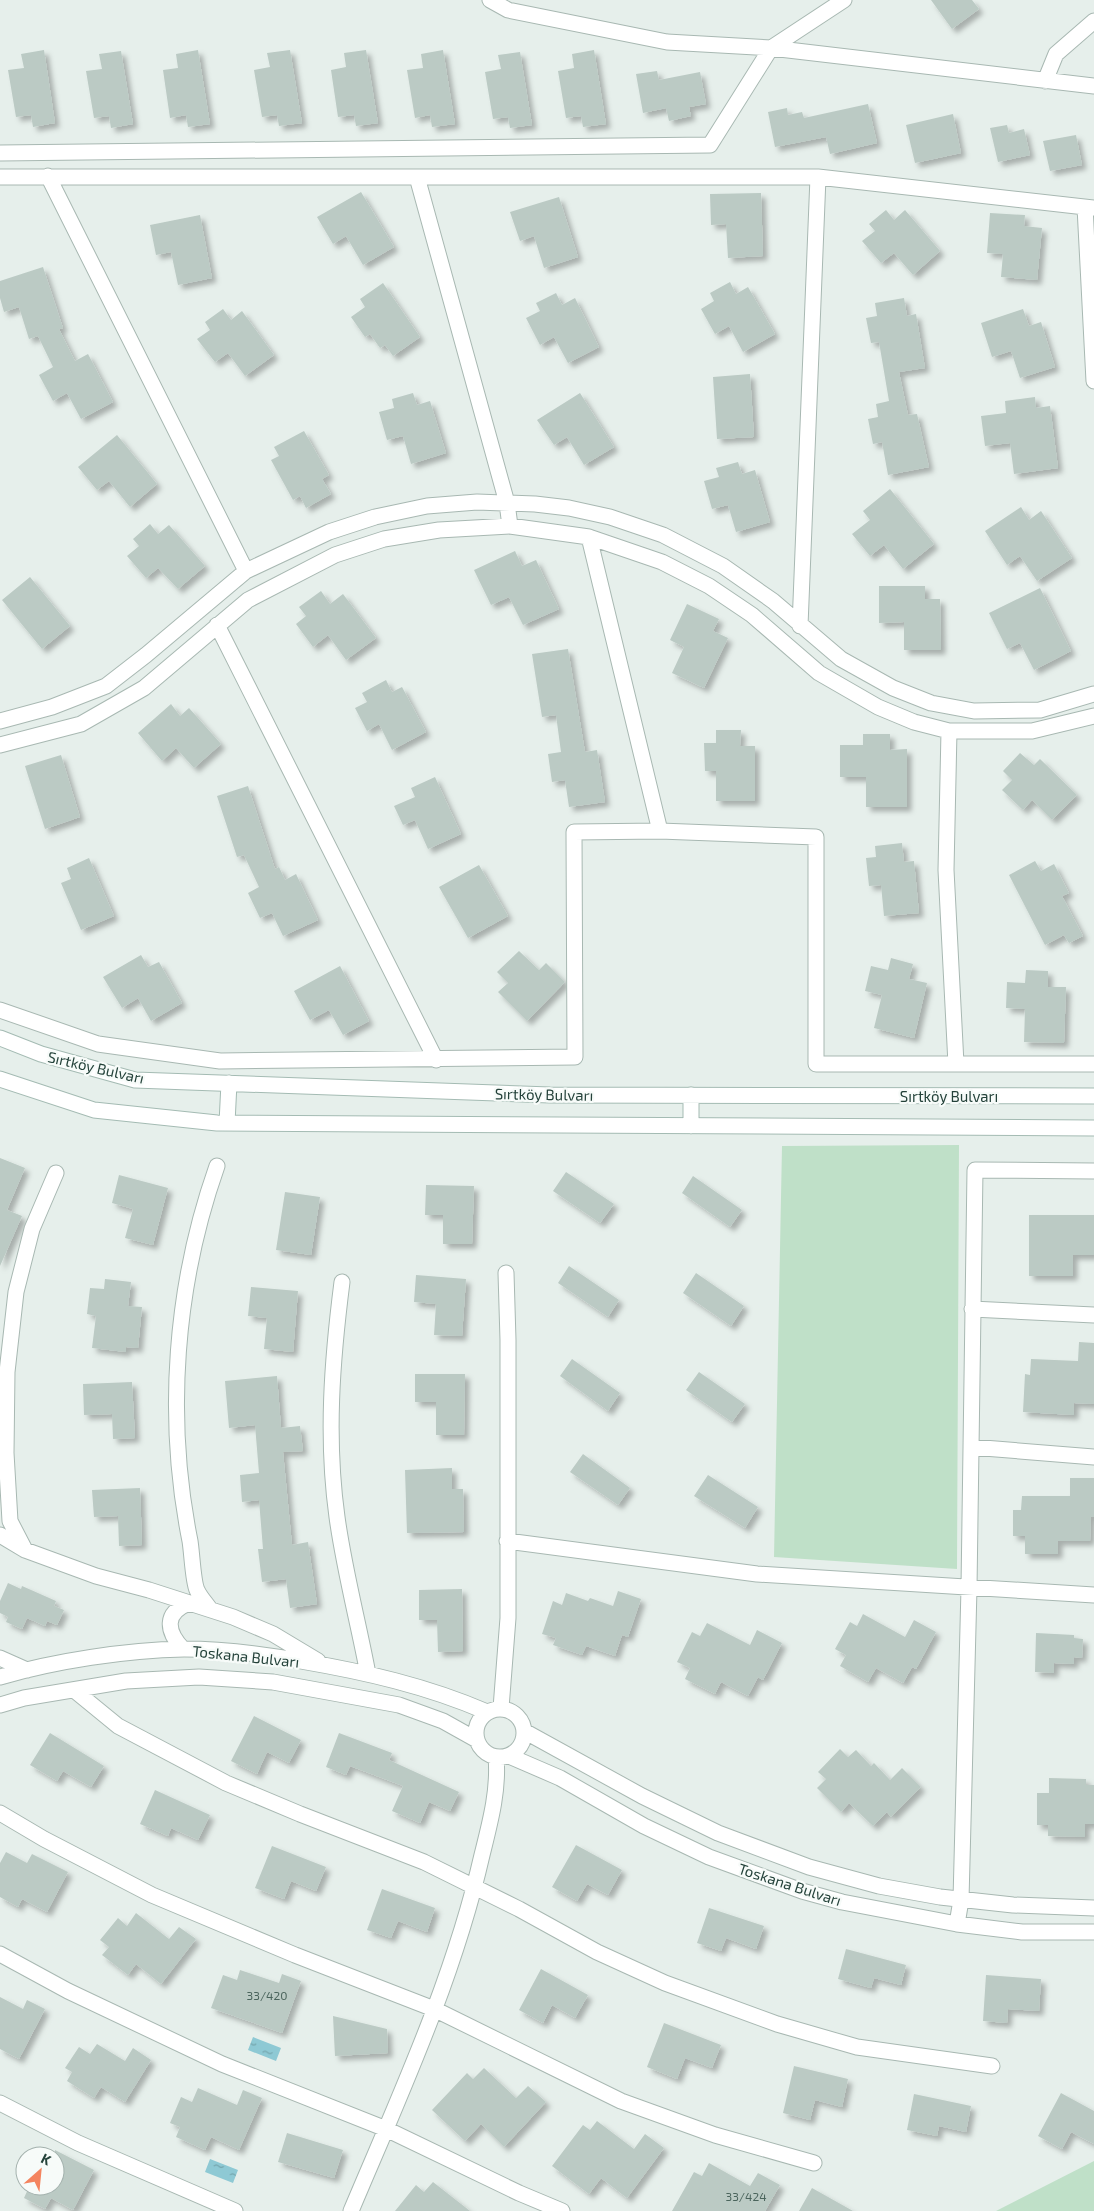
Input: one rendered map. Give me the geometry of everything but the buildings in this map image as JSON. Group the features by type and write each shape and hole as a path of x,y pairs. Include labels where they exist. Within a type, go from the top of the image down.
{"street":[{"path":"490,0 508,10 667,42 771,48 1094,86"},
{"path":"0,153 710,145 771,48 844,0"},
{"path":"1045,81 1056,54 1094,21"},
{"path":"48,176 246,571"},
{"path":"0,177 818,177 1090,207 1094,381"},
{"path":"417,177 506,503 510,526"},
{"path":"800,626 818,177"},
{"path":"0,721 52,707 106,686 146,656 246,571 328,532 375,517 427,506 477,502 569,508 610,517 663,535 723,566 773,601 841,659 893,688 931,703 974,711 1040,710 1094,694"},
{"path":"0,745 81,724 144,688 248,600 335,555 384,539 438,530 510,526 589,537 662,562 709,586 752,615 819,674 878,707 914,722 949,731 1032,731 1094,716"},
{"path":"589,537 660,831"},
{"path":"217,625 436,1060"},
{"path":"949,731 946,870 956,1064"},
{"path":"0,1010 98,1044 220,1061 575,1057 574,832 660,831 816,837 816,1064 1094,1064"},
{"name":"Sırtköy Bulvarı","path":"0,1038 41,1054 135,1080 550,1095 1094,1096"},
{"name":"Sırtköy Bulvarı","path":"0,1079 94,1110 227,1123 1094,1128"},
{"path":"227,1123 229,1083"},
{"path":"691,1095 691,1126"},
{"path":"210,1609 196,1589 194,1561 180,1480 176,1428 181,1322 189,1259 202,1208 216,1166"},
{"path":"957,1924 962,1900 975,1170 1094,1170"},
{"path":"25,1550 10,1521 6,1453 7,1372 16,1292 32,1229 56,1173"},
{"path":"476,1740 477,1724 494,1710 508,1618 508,1340 506,1273"},
{"path":"342,1282 330,1390 333,1480 338,1526 368,1674"},
{"path":"972,1308 1094,1315"},
{"path":"971,1448 1094,1456"},
{"path":"0,1534 25,1550 96,1576 210,1609 273,1634 326,1665"},
{"path":"507,1541 757,1574 1094,1595"},
{"path":"183,1649 175,1640 170,1630 171,1617 177,1608 190,1603"},
{"name":"Toskana Bulvarı","path":"0,1677 27,1670 111,1655 183,1649 270,1656 326,1665 368,1674 494,1710 511,1711 518,1716 524,1731 642,1796 718,1832 809,1867 879,1886 962,1900 1013,1905 1094,1908"},
{"path":"0,1658 27,1670"},
{"name":"Toskana Bulvarı","path":"0,1705 24,1698 126,1681 193,1678 273,1682 399,1705 443,1721 476,1740 486,1753 560,1778 644,1826 709,1857 802,1891 842,1902 957,1924 1022,1932 1094,1932"},
{"path":"74,1690 118,1726 226,1783 424,1862 614,1960 666,1983 777,2024 857,2047 992,2066"},
{"path":"351,2211 434,2009 475,1887 492,1812 497,1773 502,1757 521,1746 524,1731"},
{"path":"0,1813 44,1839 152,1895 295,1955 434,2009 621,2101 715,2135 814,2163"},
{"path":"0,1954 68,1991 222,2064 386,2129 519,2194 562,2211"},
{"path":"0,2103 78,2143 235,2211"}],"green space":[{"path":"959,1145 957,1569 774,1557 782,1146"},
{"path":"1094,2161 1094,2211 996,2211"}],"water":[{"path":"253,2037 281,2048 276,2061 248,2050"},
{"path":"210,2159 238,2170 233,2183 205,2172"}]}
